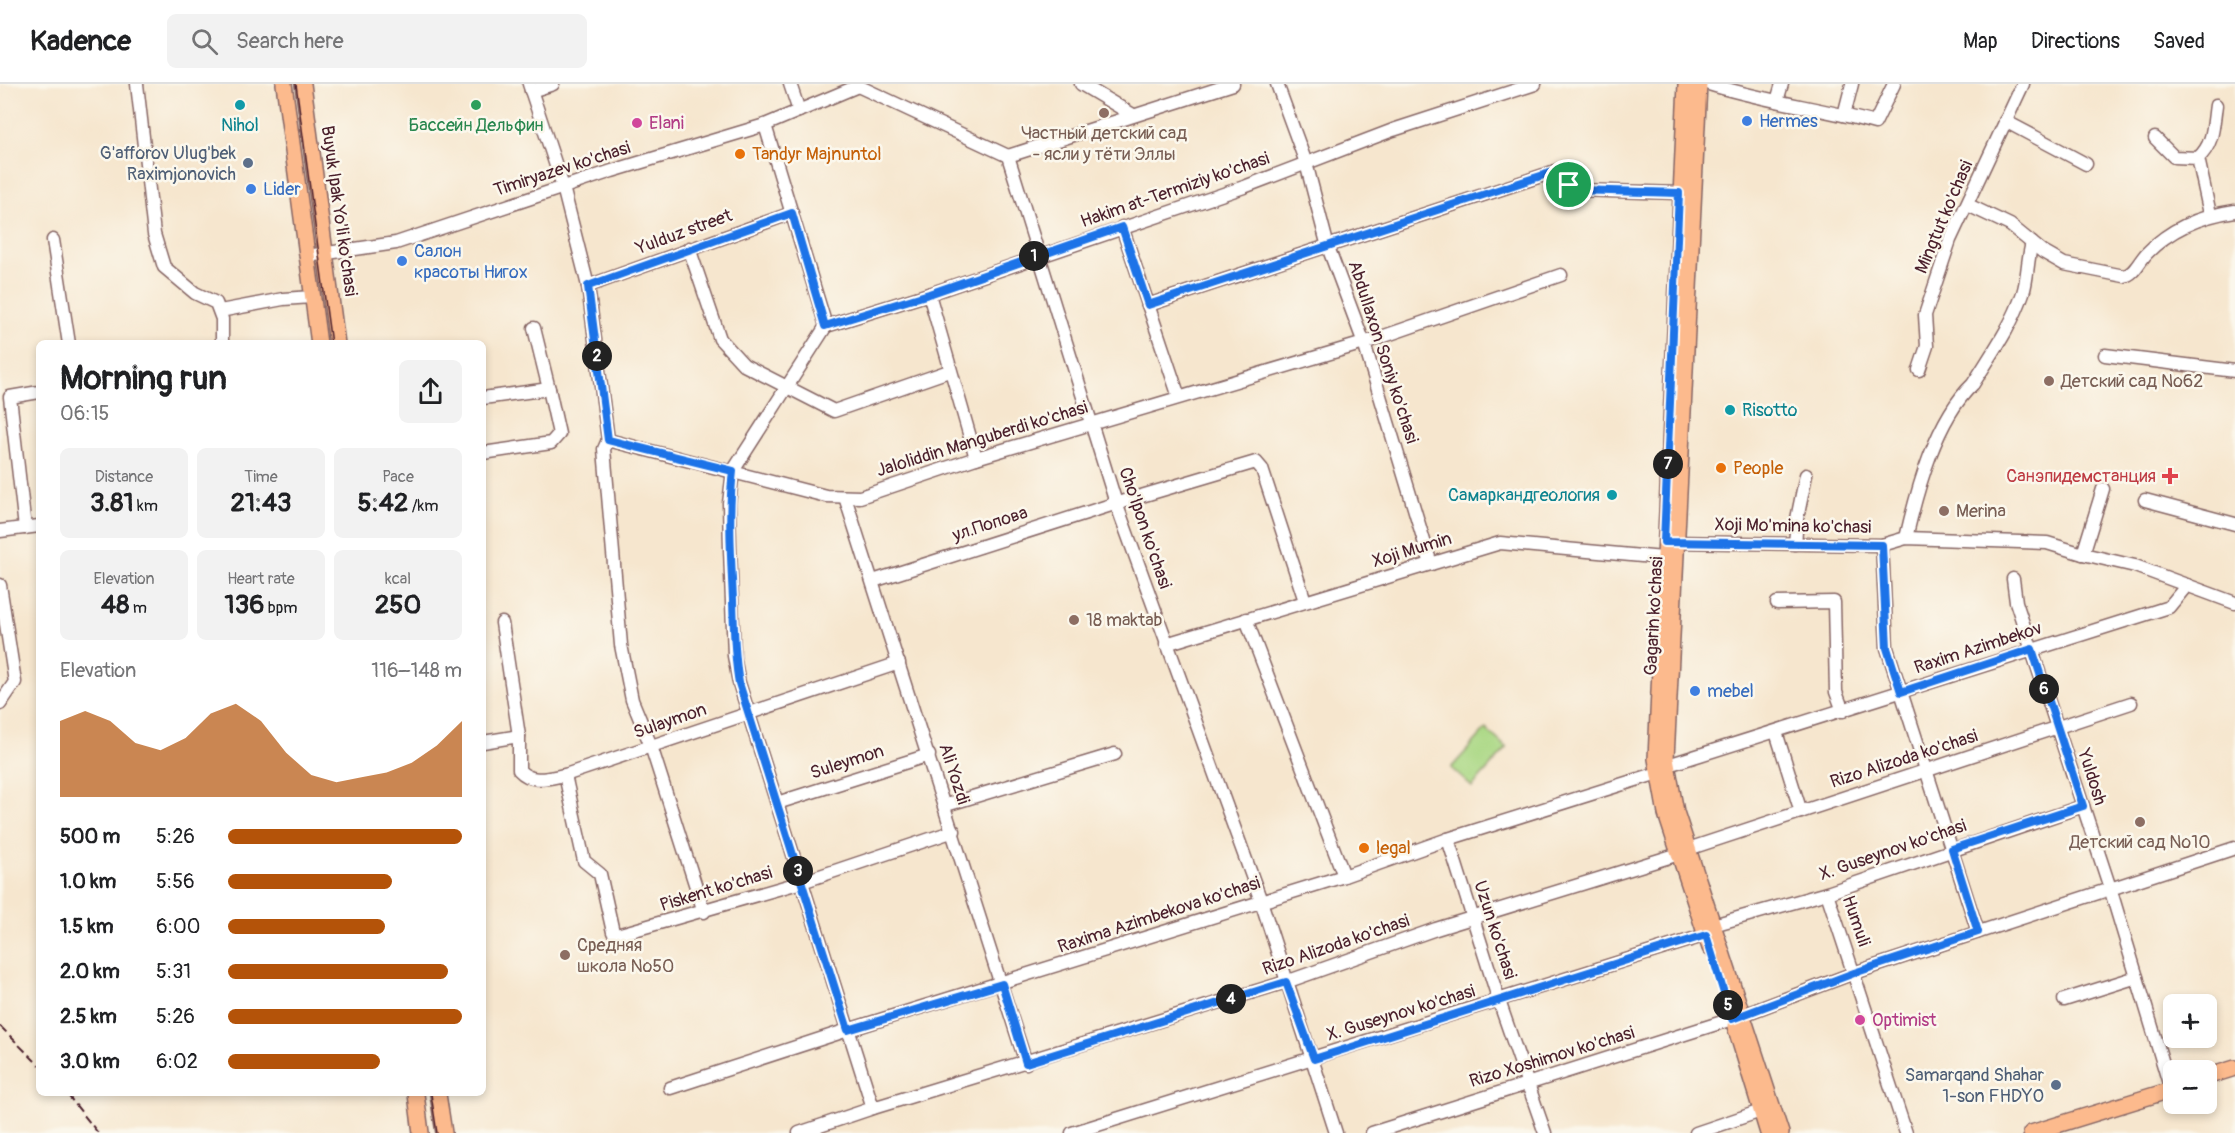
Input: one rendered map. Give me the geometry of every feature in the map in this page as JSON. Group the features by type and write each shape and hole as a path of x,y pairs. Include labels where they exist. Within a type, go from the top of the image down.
{"main road":[{"name":"Buyuk Ipak Yo'li ko'chasi","path":"284,84 318,340"},
{"name":"Buyuk Ipak Yo'li ko'chasi","path":"303,84 336,340"},
{"name":"Gagarin ko'chasi","path":"1686,84 1679,193 1663,769 1676,812 1683,852 1737,1017 1768,1133"},
{"name":"Gagarin ko'chasi","path":"1670,542 1699,84"},
{"name":"Gagarin ko'chasi","path":"1737,1017 1781,1133"},
{"path":"2217,1074 2235,1068"},
{"path":"2031,1133 2066,1128 2163,1092"},
{"path":"416,1096 421,1133"},
{"path":"438,1096 444,1133"}],"street":[{"path":"137,84 154,234 164,267 195,293 216,303 220,311 222,340"},
{"path":"553,84 530,87 563,188 588,286 608,440 604,449 621,645 632,700 651,746 704,912"},
{"path":"790,84 799,111"},
{"path":"1081,84 1133,116"},
{"path":"859,85 1008,156 1233,84"},
{"name":"Abdullaxon Soniy ko'chasi","path":"1277,84 1306,163 1328,247 1364,343 1431,564"},
{"name":"Hakim at-Termiziy ko'chasi","path":"825,326 929,294 1306,163 1393,130 1535,84"},
{"path":"1709,84 1750,97 1875,123 1894,84"},
{"path":"1778,101 1782,84"},
{"path":"1844,115 1852,84"},
{"name":"Mingtut ko'chasi","path":"1919,370 1927,346 1925,315 1950,240 2023,84"},
{"name":"Timiryazev ko'chasi","path":"307,256 396,243 765,125 859,85"},
{"path":"2155,138 2174,157 2198,158 2207,150 2211,141 2216,105"},
{"path":"2005,121 2086,164"},
{"path":"765,125 825,326 733,471 729,503 734,656 739,683 873,1108"},
{"name":"Cho'lpon ko'chasi","path":"1008,156 1041,254 1091,424 1166,644 1261,901 1286,982 1314,1059 1336,1133"},
{"path":"2198,158 2210,214"},
{"path":"1148,305 1556,171 1562,173 1569,185 1576,190 1679,193"},
{"path":"1968,205 2010,225 2064,264 2124,276 2130,274 2146,254 2171,232 2210,214 2235,211"},
{"name":"Yulduz street","path":"588,286 792,213"},
{"path":"1122,227 1179,398"},
{"path":"53,240 68,340"},
{"path":"1906,538 1916,496 1932,451 1964,393 1974,384 2017,312 2025,289 2026,263 2032,243"},
{"path":"689,248 720,339 744,365 834,411 949,371"},
{"name":"Jaloliddin Manguberdi ko'chasi","path":"608,440 826,496 860,497 976,458 1364,343 1561,275"},
{"path":"929,294 949,371 976,458"},
{"path":"220,311 283,299 312,297"},
{"path":"486,453 551,443 559,434 534,328"},
{"path":"2105,355 2235,371"},
{"path":"486,398 549,389"},
{"path":"25,528 5,398 36,393"},
{"name":"ул.Попова","path":"873,580 1256,462 1262,469 1305,601"},
{"path":"1795,544 1797,519 1806,475"},
{"path":"2083,554 2103,489"},
{"name":"Ali Yozdi","path":"845,496 946,805 1026,1063"},
{"path":"2145,500 2235,524"},
{"path":"0,531 36,526"},
{"name":"Xoji Mo'mina ko'chasi","path":"1670,542 1882,545 1906,538 2047,543 2135,566 2235,603"},
{"name":"Xoji Mumin","path":"1166,644 1500,543 1670,559"},
{"path":"1882,545 1887,648 1978,932"},
{"name":"Yuldosh","path":"2013,579 2016,602 2110,888 2163,1060"},
{"path":"0,585 15,682 0,704"},
{"name":"Raxim Azimbekov","path":"1663,769 2169,607 2187,585"},
{"path":"1777,603 1834,602 1836,692 1843,711"},
{"path":"1246,619 1344,876"},
{"name":"Sulaymon","path":"502,623 519,736 519,770 526,777 536,780 565,775 899,663"},
{"name":"Rizo Alizoda ko'chasi","path":"799,1133 873,1108 1286,982 1472,917 1683,852 2131,704"},
{"path":"1776,732 1801,812"},
{"path":"486,742 519,736"},
{"path":"946,805 1114,754"},
{"name":"Suleymon","path":"777,803 929,755"},
{"name":"Raxima Azimbekova ko'chasi","path":"670,1088 848,1030 1344,876 1448,839 1663,769"},
{"name":"Piskent ko'chasi","path":"565,775 584,861 600,874 613,932 625,935 802,882 954,831"},
{"name":"X. Guseynov ko'chasi","path":"1072,1133 1499,1001 2083,806"},
{"name":"Uzun ko'chasi","path":"1448,839 1499,1001 1530,1084 1545,1133"},
{"name":"Rizo Xoshimov ko'chasi","path":"1372,1133 1737,1017 1854,973 2235,848"},
{"name":"Humuli","path":"1827,893 1906,1133"},
{"path":"2064,1000 2137,977"},
{"path":"1696,1133 1761,1111"}],"green space":[{"path":"1486,729 1507,748 1472,787 1451,768"}],"tram line":[{"path":"296,84 330,340"},
{"path":"431,1096 437,1133"}],"railway":[{"path":"0,1026 36,1062"},
{"path":"69,1096 98,1133"}],"place":[{"name":"Nihol","path":"240,105"},
{"name":"Бассейн Дельфин","path":"476,105"},
{"name":"Частный детский сад - ясли у тёти Эллы","path":"1104,113"},
{"name":"Hermes","path":"1747,121"},
{"name":"Elani","path":"637,123"},
{"name":"Tandyr Majnuntol","path":"740,154"},
{"name":"G'afforov Ulug'bek Raximjonovich","path":"248,163"},
{"name":"Lider","path":"251,189"},
{"name":"Салон красоты Нигох","path":"402,261"},
{"name":"Детский сад №62","path":"2049,381"},
{"name":"Risotto","path":"1730,410"},
{"name":"People","path":"1721,468"},
{"name":"Санэпидемстанция","path":"2170,476"},
{"name":"Самаркандгеология","path":"1612,495"},
{"name":"Merina","path":"1944,511"},
{"name":"18 maktab","path":"1074,620"},
{"name":"mebel","path":"1695,691"},
{"name":"Детский сад №10","path":"2140,822"},
{"name":"legal","path":"1364,848"},
{"name":"Средняя школа №50","path":"565,955"},
{"name":"Optimist","path":"1860,1020"},
{"name":"Samarqand Shahar 1-son FHDYO","path":"2056,1085"}],"route":[{"path":"1556,171 1562,173 1569,185 1576,190 1679,193 1664,542 1882,545 1887,648 1901,692 2032,649 2083,806 1952,849 1978,932 1854,973 1732,1019 1706,935 1314,1059 1286,982 1026,1063 1002,984 848,1030 739,683 734,656 730,548 729,503 733,471 608,440 588,286 792,213 825,326 929,294 1122,227 1148,305 1556,171"}]}
